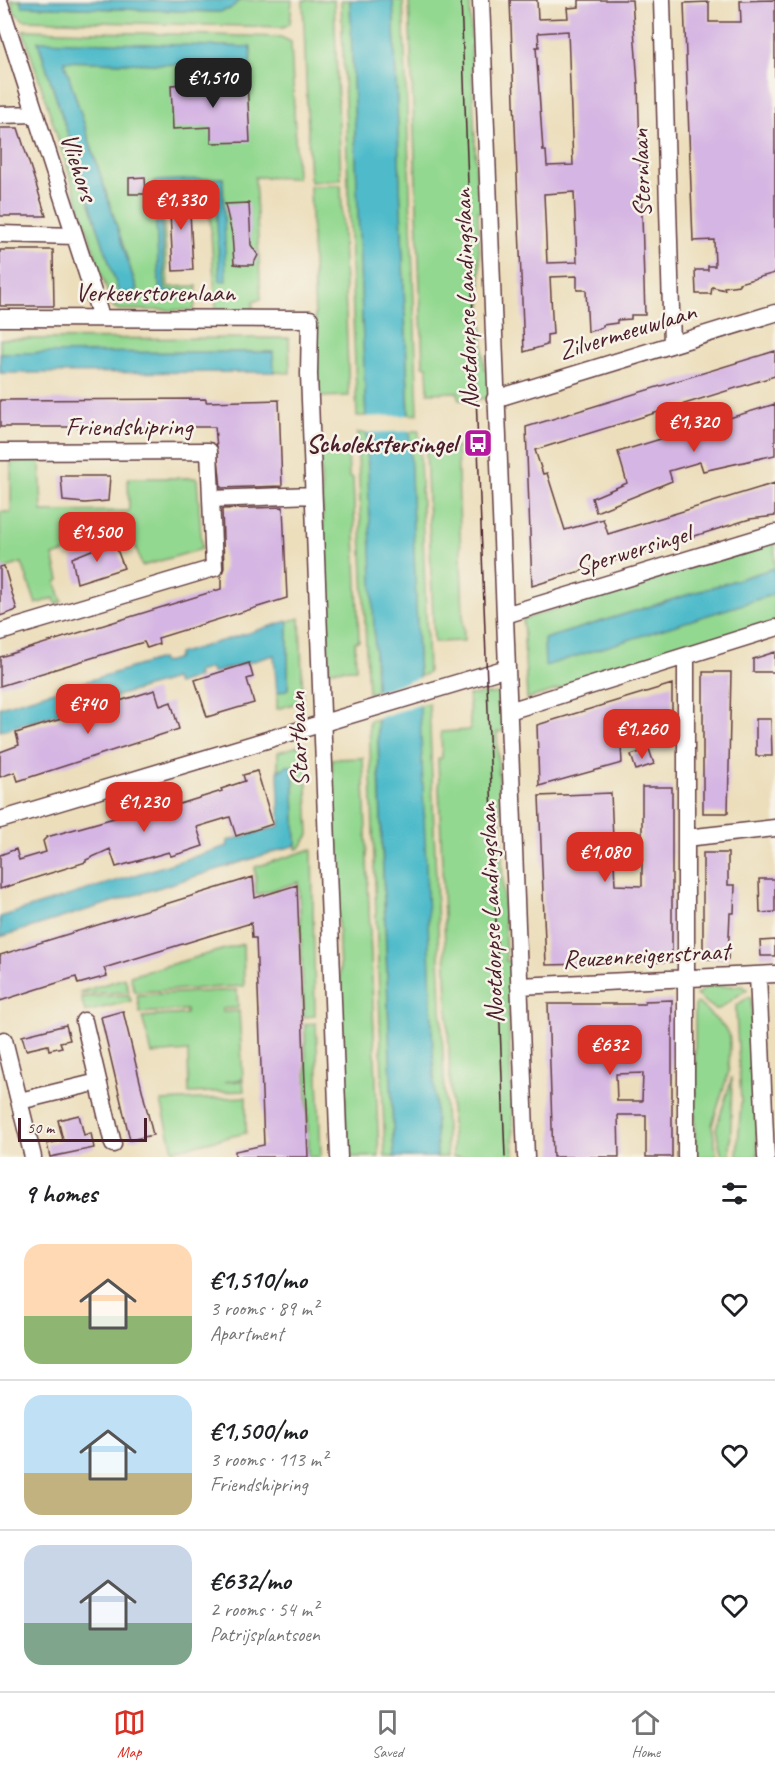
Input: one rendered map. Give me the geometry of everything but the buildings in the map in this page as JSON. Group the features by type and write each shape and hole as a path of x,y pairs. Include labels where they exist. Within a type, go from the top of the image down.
{"street":[{"name":"Nootdorpse Landingslaan","path":"481,0 526,1157"},
{"name":"Sternlaan","path":"662,0 672,344"},
{"name":"Vliehors","path":"0,4 101,317"},
{"name":"Vliehors","path":"0,115 36,114"},
{"name":"Vliehors","path":"0,234 75,236"},
{"name":"Zilvermeeuwlaan","path":"495,399 775,313"},
{"name":"Verkeerstorenlaan","path":"0,318 310,320"},
{"name":"Startbaan","path":"310,320 313,495 339,1157"},
{"name":"Friendshipring","path":"0,452 209,451 214,567 0,632"},
{"path":"211,499 313,495"},
{"name":"Sperwersingel","path":"505,615 775,533"},
{"path":"509,711 775,628"},
{"path":"686,657 686,1157"},
{"path":"0,820 323,721 507,668"},
{"path":"686,838 775,828"},
{"path":"767,975 766,1157 775,1156"},
{"name":"Reuzenreigerstraat","path":"519,986 767,975"},
{"path":"84,1021 113,1144"},
{"path":"4,1040 33,1157"},
{"path":"20,1101 98,1082"}],"green space":[{"path":"11,0 20,0 22,6 219,12 230,9 240,0 292,0 290,24 283,27 24,20 15,13"},
{"path":"303,0 334,0 341,180 310,182"},
{"path":"341,0 350,0 366,416 357,416"},
{"path":"393,0 403,0 418,414 409,415"},
{"path":"409,0 470,0 471,38 477,39 478,46 471,46 477,191 483,191 484,210 478,211 484,369 490,369 491,398 459,400 458,392 428,393 427,366 423,366"},
{"path":"23,30 281,37 291,42 297,178 255,177 261,299 253,302 253,310 216,309 208,187 162,190 168,287 197,286 194,310 119,310 112,306","holes":["38,42 251,47 250,67 64,61 137,289 130,293 119,293","223,178 220,281 215,183 159,185 165,291 189,291 160,299 154,182"]},
{"path":"341,185 349,396 318,397 310,186"},
{"path":"289,338 290,373 274,372 273,352 0,353 0,339"},
{"path":"409,431 419,431 428,673 419,677"},
{"path":"357,433 367,433 377,691 368,693"},
{"path":"457,447 464,641 434,642 426,448"},
{"path":"348,451 349,477 353,478 359,641 355,642 356,669 329,670 320,452"},
{"path":"40,461 42,512 129,511 128,478 197,478 202,549 142,566 131,532 53,556 59,580 56,582 62,602 56,604 54,598 36,604 22,563 0,570 0,512 11,512 11,462"},
{"path":"775,541 775,568 544,639 545,665 775,594 775,623 527,699 523,619"},
{"path":"300,618 303,701 277,709 277,693 288,689 288,621"},
{"path":"502,693 504,731 497,732 506,961 512,961 514,1008 508,1009 514,1157 453,1157 438,759 442,758 441,732 470,730 469,695"},
{"path":"429,703 447,1157 437,1157 419,705"},
{"path":"377,719 394,1157 385,1157 369,721"},
{"path":"305,744 309,835 300,848 296,849 293,766 287,766 278,771 278,752"},
{"path":"363,758 379,1157 347,1157 332,759"},
{"path":"312,849 315,1016 304,1017 299,882 256,895 255,867"},
{"path":"243,944 244,986 135,992 130,976"},
{"path":"125,978 129,992 81,994 80,992"},
{"path":"708,986 742,986 747,989 719,1009 715,1009 696,995"},
{"path":"237,990 238,1008 222,1009 222,1012 239,1011 243,1079 224,1082 243,1081 244,1091 189,1093 188,1051 152,1054 142,1017 186,1014 186,1010 140,1013 137,995"},
{"path":"129,995 131,1001 85,1012 81,997"},
{"path":"748,997 751,998 758,1157 737,1157 741,1101 736,1006"},
{"path":"698,1003 725,1028 730,1038 729,1071 712,1125 717,1157 695,1157 695,1004"},
{"path":"316,1023 321,1157 309,1157 305,1024"},
{"path":"732,1077 730,1157 722,1157 716,1129"},
{"path":"246,1097 246,1133 173,1150 161,1101"}],"water":[{"path":"20,0 240,0 230,9 219,12 22,6"},
{"path":"350,0 393,0 437,1157 394,1157"},
{"path":"38,41 251,47 250,67 64,61 137,290 130,293 119,293"},
{"path":"223,178 226,281 220,281 215,183 159,186 165,291 190,291 189,299 160,299 154,181"},
{"path":"273,352 274,372 0,373 0,353"},
{"path":"775,568 775,594 545,666 544,639"},
{"path":"288,621 288,689 277,693 274,655 212,673 211,668 197,672 198,677 177,684 174,679 0,731 0,707 161,659 163,663 178,658 178,654"},
{"path":"287,766 293,766 296,845 0,937 0,917 228,846 227,841 280,826 278,771"}],"pier":[{"path":"412,415 412,431 364,433 363,417"},
{"path":"422,677 422,704 374,719 374,692"}],"tram line":[{"path":"461,0 505,1157"}],"place":[{"name":"Scholekstersingel","path":"478,443"}]}
